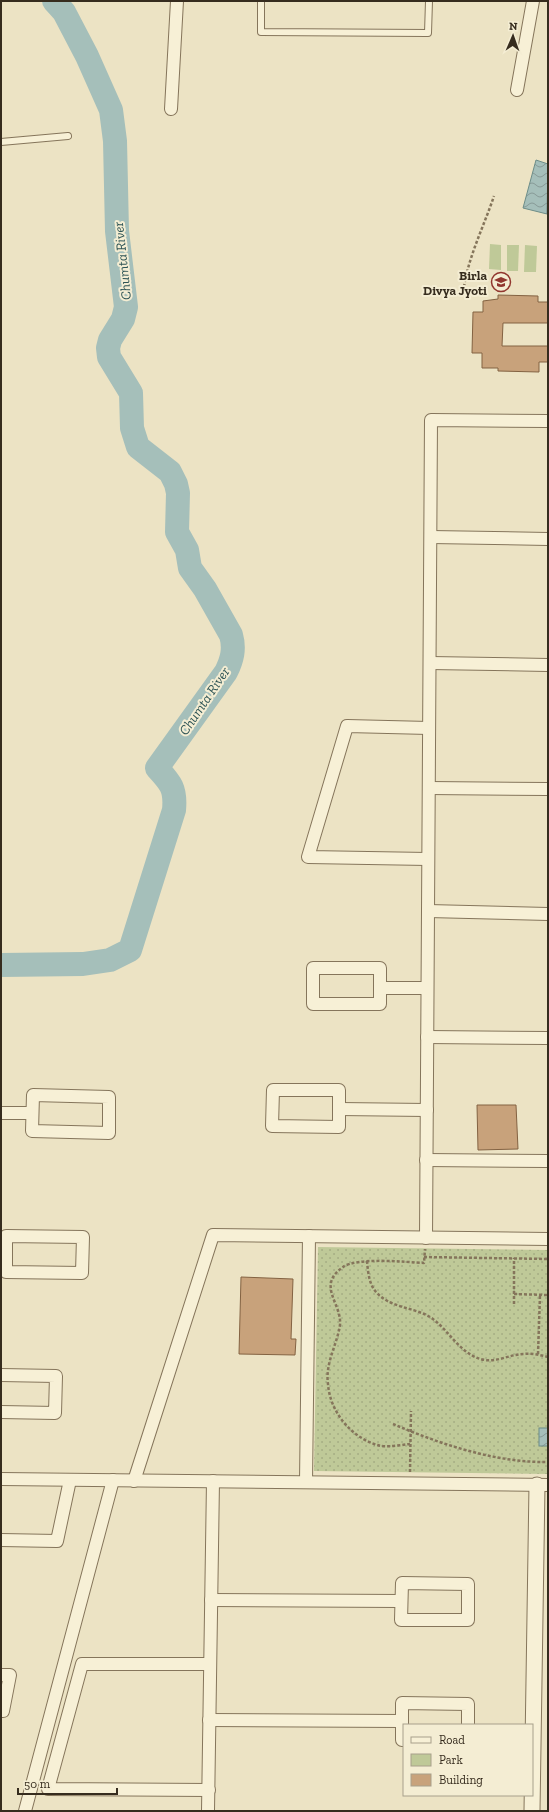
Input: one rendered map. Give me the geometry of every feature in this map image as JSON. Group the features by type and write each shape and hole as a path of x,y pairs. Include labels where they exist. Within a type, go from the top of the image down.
{"street":[{"path":"171,109 177,1"},
{"path":"518,90 533,1"},
{"path":"426,1238 431,420 548,421"},
{"path":"431,537 548,539"},
{"path":"430,663 548,665"},
{"path":"428,859 308,857 347,726 429,728"},
{"path":"429,788 548,789"},
{"path":"428,911 548,914"},
{"path":"313,968 380,968 380,988 380,1004 313,1004 313,968"},
{"path":"380,988 427,988"},
{"path":"427,1036 548,1038"},
{"path":"273,1090 339,1090 339,1109 339,1127 272,1126 273,1090"},
{"path":"33,1095 109,1096 109,1133 32,1132 32,1113 33,1095"},
{"path":"339,1109 426,1110"},
{"path":"1,1113 32,1113"},
{"path":"426,1160 548,1161"},
{"path":"134,1481 214,1235 548,1239"},
{"path":"6,1236 83,1237 82,1273 6,1272 4,1254 6,1236"},
{"path":"306,1482 309,1236"},
{"path":"1,1375 56,1376 55,1413 1,1412"},
{"path":"1,1479 542,1485 533,1778"},
{"path":"1,1540 57,1541 70,1480"},
{"path":"25,1811 113,1480"},
{"path":"208,1811 213,1481"},
{"path":"402,1583 468,1584 468,1620 401,1620 402,1601 402,1583"},
{"path":"211,1600 402,1601"},
{"path":"208,1790 48,1789 82,1664 210,1664"},
{"path":"1,1675 10,1675 3,1711 1,1711"},
{"path":"403,1740 402,1703 468,1704 468,1724"},
{"path":"209,1720 402,1721"},
{"path":"532,1796 532,1811"}],"lane":[{"path":"261,1 261,32 412,33 428,33 429,1"},
{"path":"1,142 68,136"}],"path":[{"path":"464,288 470,259 482,233 494,196"},
{"path":"424,1257 548,1259"},
{"path":"514,1258 514,1304"},
{"path":"410,1444 378,1445 359,1437 345,1425 338,1413 328,1384 332,1348 340,1323 330,1287 335,1274 344,1266 355,1261 424,1263"},
{"path":"367,1261 369,1278 376,1292 389,1302 430,1317 464,1350 484,1360 523,1354 538,1354 548,1357"},
{"path":"514,1294 548,1295"},
{"path":"538,1354 540,1295"},
{"path":"410,1484 411,1411"},
{"path":"393,1424 441,1444 492,1456 548,1462"}],"green space":[{"path":"490,244 501,245 501,270 489,269"},
{"path":"507,245 519,245 518,271 507,271"},
{"path":"525,245 537,246 536,272 524,272"},
{"path":"318,1247 548,1250 548,1474 314,1471"}],"water":[{"path":"536,160 548,164 547,214 523,208"},
{"path":"539,1428 548,1428 548,1446 539,1446"}],"building":[{"path":"498,295 538,296 538,302 548,302 548,323 503,323 502,346 548,346 548,362 539,362 539,372 498,371 498,368 482,368 482,353 472,353 473,312 483,312 483,301 498,299"},
{"path":"477,1105 516,1105 518,1149 478,1150"},
{"path":"241,1277 293,1279 291,1339 296,1339 295,1355 239,1354"}],"waterway":[{"name":"Chumta River","path":"1,965 83,964 110,960 130,950 174,810 172,787 157,768 226,672 233,650 231,635 205,589 190,568 187,550 177,532 178,493 176,484 170,472 138,447 132,428 131,393 109,357 108,348 110,340 123,319 126,307 117,231 115,141 111,110 87,56 64,12 54,1"}],"place":[{"name":"Birla Divya Jyoti","path":"501,282"}]}
